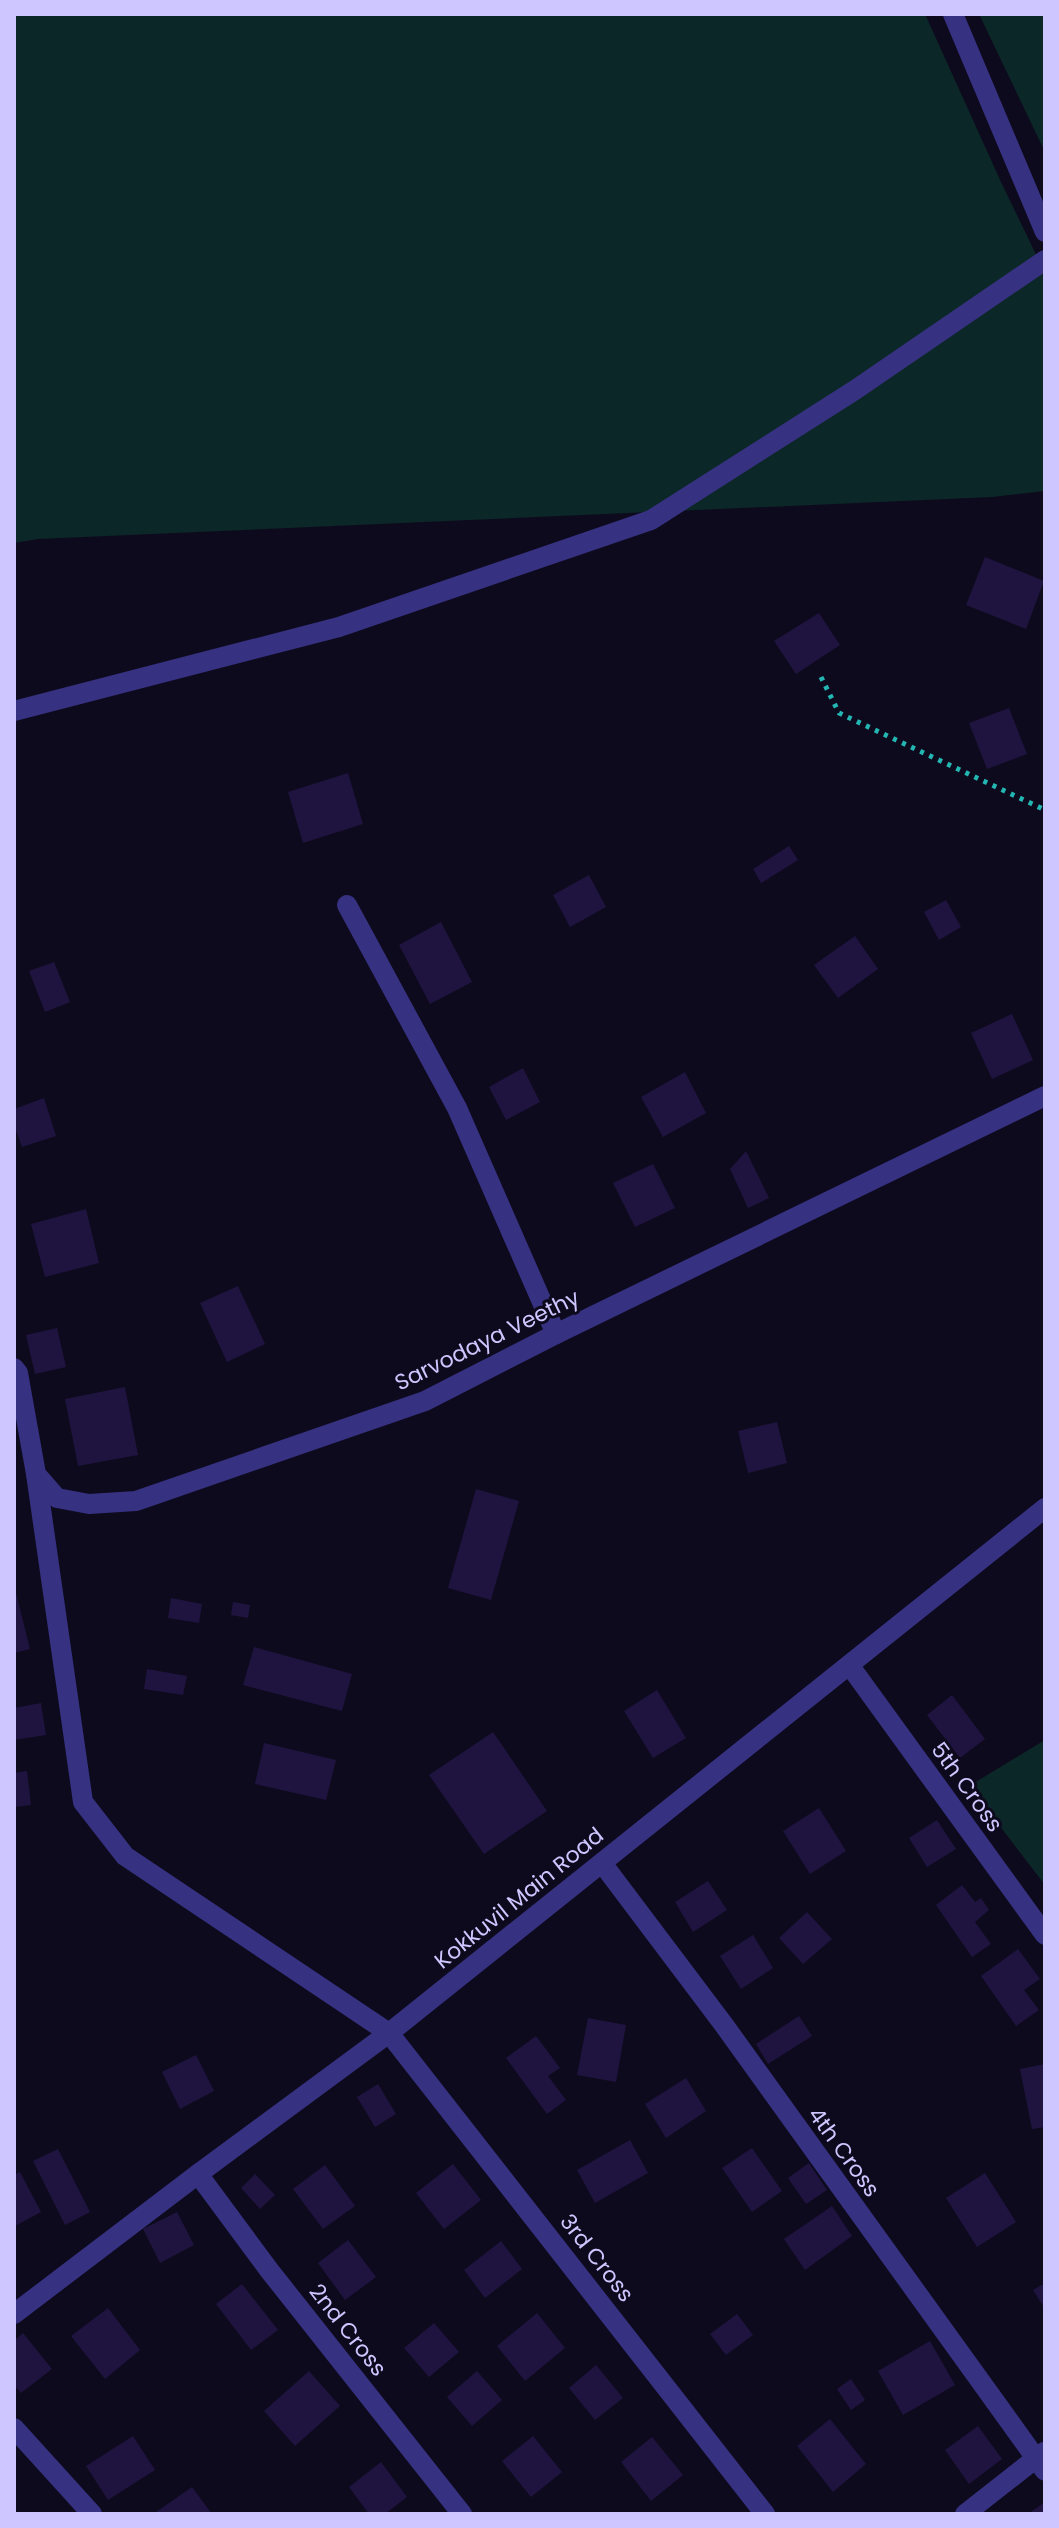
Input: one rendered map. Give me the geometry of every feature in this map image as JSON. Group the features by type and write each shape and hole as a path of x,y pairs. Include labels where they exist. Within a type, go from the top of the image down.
{"street":[{"path":"953,14 1045,232"},
{"path":"14,711 339,627 651,520 855,390 1045,260"},
{"path":"347,905 457,1108 556,1334"},
{"name":"Sarvodaya Veethy","path":"36,1474 57,1498 89,1504 136,1501 425,1401 1045,1096"},
{"path":"14,1368 18,1373 36,1474"},
{"name":"3rd Cross","path":"36,1474 83,1802 125,1856 389,2033 765,2514"},
{"name":"Kokkuvil Main Road","path":"14,2314 389,2033 1045,1508"},
{"name":"5th Cross","path":"850,1666 1045,1935"},
{"name":"4th Cross","path":"602,1863 1041,2460"},
{"name":"2nd Cross","path":"198,2174 269,2270 462,2514"},
{"path":"14,2428 92,2514"},
{"path":"965,2514 1041,2460"}],"path":[{"path":"821,677 839,713 1045,810"}],"green space":[{"path":"14,14 925,14 1045,273 1045,491 992,497 38,539 14,543"},
{"path":"979,14 1045,14 1045,152"},
{"path":"1045,1740 1045,1885 969,1786"}],"building":[{"path":"985,557 1044,581 1026,629 966,605"},
{"path":"819,613 840,645 796,674 774,641"},
{"path":"1009,708 1027,754 987,769 969,723"},
{"path":"348,773 363,824 303,843 288,792"},
{"path":"789,846 798,860 761,883 753,869"},
{"path":"589,875 606,907 570,927 553,895"},
{"path":"946,900 961,927 939,940 924,912"},
{"path":"441,922 472,982 430,1004 399,945"},
{"path":"855,936 878,969 838,998 814,965"},
{"path":"54,962 70,1002 45,1012 29,971"},
{"path":"1012,1014 1033,1060 992,1079 971,1033"},
{"path":"523,1068 540,1102 506,1120 489,1087"},
{"path":"685,1072 706,1113 663,1137 641,1097"},
{"path":"44,1098 56,1136 22,1147 14,1125 14,1109"},
{"path":"746,1151 769,1198 748,1208 730,1169"},
{"path":"653,1164 675,1208 635,1227 613,1183"},
{"path":"86,1209 99,1263 45,1277 31,1224"},
{"path":"238,1286 265,1344 227,1362 200,1303"},
{"path":"57,1328 66,1367 35,1374 26,1335"},
{"path":"125,1387 138,1455 78,1466 65,1399"},
{"path":"777,1422 787,1463 748,1473 738,1431"},
{"path":"476,1489 519,1501 491,1600 448,1588"},
{"path":"14,1585 30,1649 14,1653"},
{"path":"171,1598 202,1604 199,1623 168,1618"},
{"path":"233,1602 250,1605 248,1618 231,1615"},
{"path":"254,1647 352,1674 342,1711 243,1685"},
{"path":"147,1669 187,1676 183,1695 144,1689"},
{"path":"657,1690 686,1738 653,1758 624,1711"},
{"path":"952,1695 985,1739 960,1758 927,1715"},
{"path":"41,1703 46,1735 14,1740 14,1708"},
{"path":"493,1732 547,1811 484,1854 429,1775"},
{"path":"264,1743 336,1760 326,1800 255,1784"},
{"path":"27,1771 31,1805 14,1807 14,1773"},
{"path":"819,1808 846,1851 810,1874 783,1831"},
{"path":"937,1820 956,1849 927,1867 909,1838"},
{"path":"708,1881 727,1910 693,1932 675,1902"},
{"path":"962,1885 975,1902 981,1898 989,1910 975,1922 991,1944 972,1957 936,1905"},
{"path":"807,1912 832,1939 803,1964 779,1938"},
{"path":"753,1935 773,1968 741,1989 720,1956"},
{"path":"1018,1949 1040,1979 1024,1990 1039,2010 1016,2026 981,1976"},
{"path":"799,2016 812,2036 768,2064 756,2044"},
{"path":"588,2018 626,2025 616,2082 577,2075"},
{"path":"536,2036 560,2068 548,2076 566,2100 547,2114 506,2058"},
{"path":"196,2055 214,2091 180,2109 162,2072"},
{"path":"1045,2064 1045,2127 1032,2129 1020,2069"},
{"path":"686,2078 706,2111 666,2138 645,2104"},
{"path":"378,2084 396,2114 375,2127 357,2097"},
{"path":"630,2140 648,2173 595,2203 577,2170"},
{"path":"752,2148 782,2191 752,2212 722,2168"},
{"path":"58,2149 90,2212 65,2225 33,2161"},
{"path":"809,2163 827,2190 806,2204 788,2178"},
{"path":"453,2164 481,2200 444,2229 416,2193"},
{"path":"325,2165 355,2206 323,2229 293,2189"},
{"path":"20,2172 41,2212 15,2226 14,2175"},
{"path":"985,2173 1016,2222 977,2247 946,2198"},
{"path":"255,2174 275,2195 260,2209 241,2188"},
{"path":"832,2206 852,2236 805,2270 784,2239"},
{"path":"177,2212 194,2245 160,2263 143,2229"},
{"path":"348,2240 376,2277 345,2300 318,2263"},
{"path":"501,2241 522,2269 485,2298 464,2270"},
{"path":"1045,2283 1045,2309 1033,2290"},
{"path":"242,2284 278,2330 251,2350 216,2304"},
{"path":"108,2308 140,2350 105,2379 71,2336"},
{"path":"537,2313 565,2348 525,2381 497,2346"},
{"path":"737,2314 753,2335 726,2355 710,2334"},
{"path":"434,2323 459,2352 429,2377 404,2348"},
{"path":"23,2333 52,2369 21,2393 14,2385 14,2341"},
{"path":"930,2341 955,2385 903,2415 878,2371"},
{"path":"596,2365 623,2398 595,2420 569,2388"},
{"path":"309,2371 340,2406 295,2446 264,2411"},
{"path":"477,2371 502,2400 472,2426 447,2397"},
{"path":"851,2379 865,2400 851,2410 837,2389"},
{"path":"830,2419 866,2464 833,2492 797,2446"},
{"path":"978,2426 1002,2459 969,2484 945,2450"},
{"path":"133,2436 155,2470 108,2500 86,2466"},
{"path":"533,2436 562,2472 531,2497 502,2461"},
{"path":"652,2437 683,2475 651,2501 621,2462"},
{"path":"381,2462 407,2497 385,2514 369,2514 349,2487"},
{"path":"192,2487 212,2514 157,2514 156,2512"},
{"path":"1045,2502 1045,2514 1028,2514"}]}
